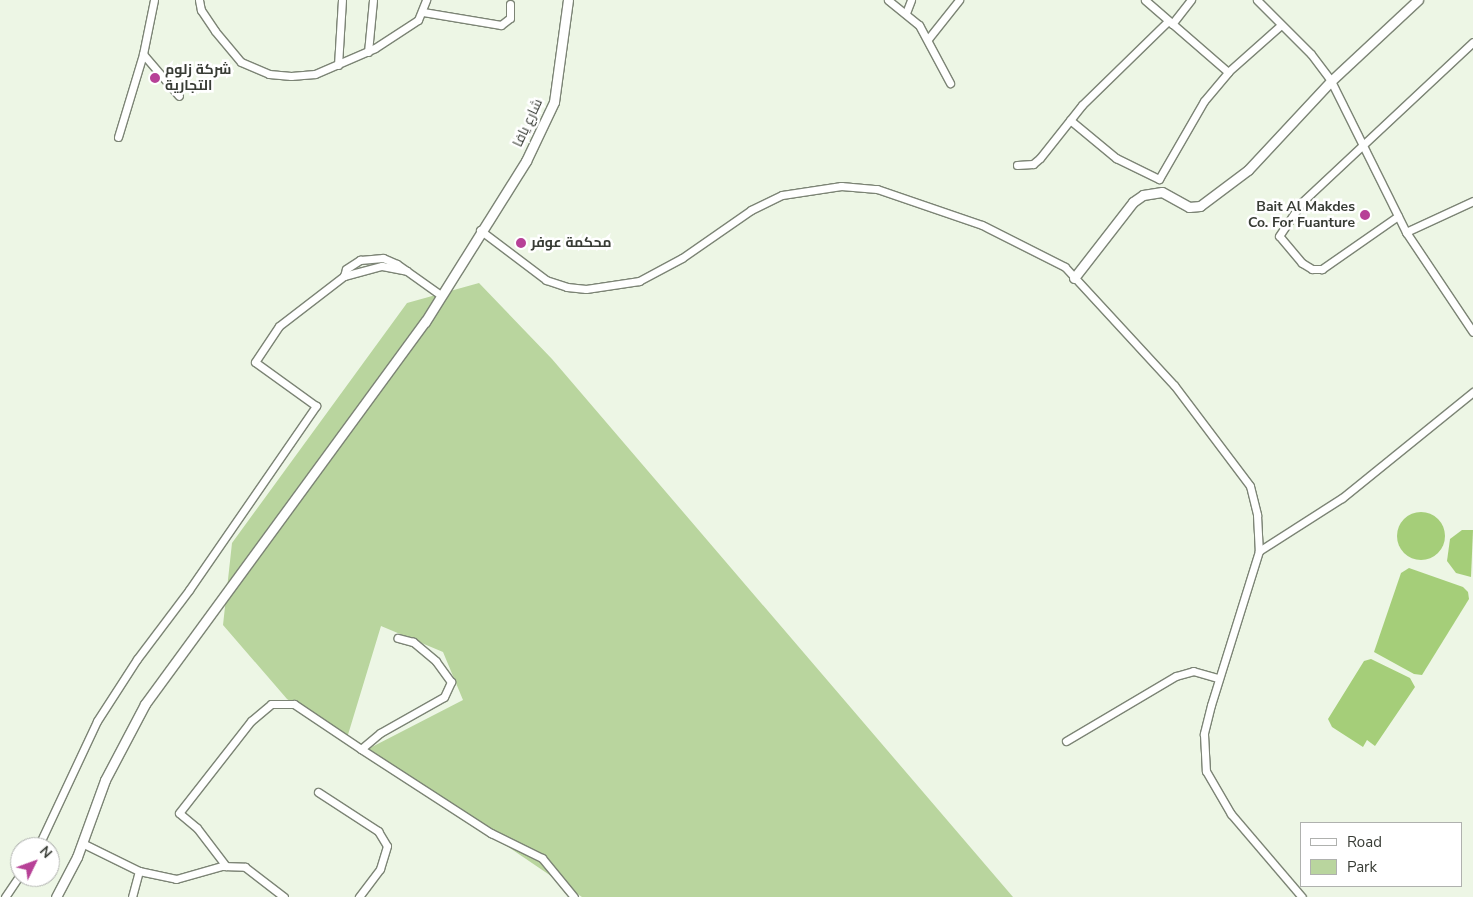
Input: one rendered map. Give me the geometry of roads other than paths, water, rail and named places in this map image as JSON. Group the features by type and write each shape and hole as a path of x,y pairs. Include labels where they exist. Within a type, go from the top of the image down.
{"street":[{"path":"118,137 143,54 154,0"},
{"path":"199,0 201,10 215,32 241,62 269,74 291,76 315,74 368,52 418,20 423,12 426,0"},
{"path":"338,66 342,0"},
{"path":"368,52 373,0"},
{"name":"شارع يافا","path":"56,897 82,843 105,780 145,704 442,296 475,244 480,230 526,161 554,102 568,0"},
{"path":"888,0 906,12 928,39 950,83"},
{"path":"906,12 911,0"},
{"path":"928,39 959,0"},
{"path":"1145,0 1228,72"},
{"path":"1017,165 1033,164 1070,120 1191,0"},
{"path":"1257,0 1311,54 1331,80 1406,232 1473,332"},
{"path":"1074,278 1132,202 1143,194 1162,192 1189,207 1208,202 1248,170 1331,80 1418,0"},
{"path":"423,12 501,25 510,18 510,4"},
{"path":"1070,120 1116,158 1159,179 1204,101 1228,72 1281,25"},
{"path":"1398,216 1322,269 1312,270 1302,263 1282,244 1278,232 1302,202 1473,42"},
{"path":"143,54 179,96"},
{"path":"480,230 546,280 567,287 586,289 639,281 682,258 751,210 782,194 841,186 868,188 982,225 1050,258 1074,278 1174,385 1245,477 1254,496 1258,551 1218,678 1204,734 1206,771 1231,814 1302,897"},
{"path":"1406,232 1473,201"},
{"path":"43,837 97,721 137,659 189,590 316,406 255,362 279,326 344,276 352,263 372,257 384,258 407,271 442,296"},
{"path":"344,276 382,266 407,271"},
{"path":"1258,551 1342,498 1473,392"},
{"path":"361,749 380,733 444,698 451,682 428,654 413,642 398,638"},
{"path":"1066,741 1176,676 1193,671 1218,678"},
{"path":"226,866 197,828 178,813 251,721 270,704 294,704 491,833 542,858 574,897"},
{"path":"318,792 378,831 387,846 380,869 359,897"},
{"path":"82,843 139,871 176,879 226,866 245,867 284,897"},
{"path":"132,897 139,871"}],"place":[{"name":"شركة زلوم التجارية","path":"155,78"},
{"name":"Bait Al Makdes Co. For Fuanture","path":"1365,215"},
{"name":"محكمة عوفر","path":"521,243"}]}
